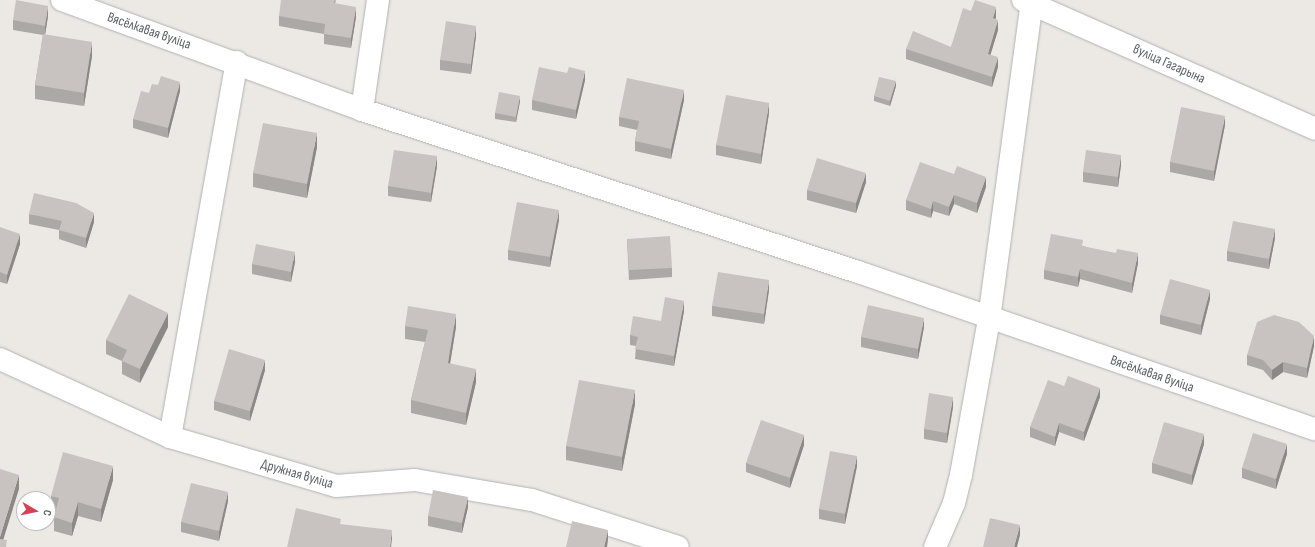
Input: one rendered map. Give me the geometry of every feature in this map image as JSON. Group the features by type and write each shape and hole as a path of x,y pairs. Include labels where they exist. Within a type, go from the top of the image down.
{"street":[{"name":"Вясёлкавая вуліца","path":"62,0 236,62 362,110 858,272 989,319 1315,429"},
{"path":"362,110 378,0"},
{"path":"935,547 959,482 989,319 1029,1"},
{"name":"вуліца Гагарына","path":"1029,1 1315,129"},
{"path":"170,437 236,62"},
{"name":"Дружная вуліца","path":"0,359 170,437 336,486 415,480 532,500 678,547"}],"building":[{"path":"16,0 48,6 45,26 13,20"},
{"path":"281,0 334,0 334,3 356,7 351,38 324,34 325,24 279,16"},
{"path":"975,0 996,7 993,18 998,20 988,54 998,57 992,77 906,49 913,31 951,47 963,8 971,11"},
{"path":"446,21 476,26 471,64 440,60"},
{"path":"43,34 92,42 84,93 35,85"},
{"path":"539,67 567,73 569,67 585,71 576,110 532,100"},
{"path":"161,76 180,82 168,128 133,119 141,91 149,93 152,84 158,85"},
{"path":"879,77 896,81 890,101 874,96"},
{"path":"627,78 684,90 671,149 635,141 639,121 619,117"},
{"path":"499,92 520,96 516,117 495,113"},
{"path":"726,95 769,103 761,154 716,145"},
{"path":"1181,107 1225,116 1214,171 1170,162"},
{"path":"263,123 317,133 307,184 253,173"},
{"path":"394,150 437,156 431,193 388,186"},
{"path":"1086,150 1121,155 1118,177 1083,172"},
{"path":"817,158 866,173 856,203 807,190"},
{"path":"920,162 954,174 957,166 986,177 977,203 954,195 949,207 933,201 931,209 906,200"},
{"path":"34,193 76,203 94,213 86,238 59,230 62,221 29,214"},
{"path":"517,202 559,210 550,257 508,250"},
{"path":"1233,221 1275,229 1269,259 1227,251"},
{"path":"0,227 20,234 7,275 0,272"},
{"path":"1051,234 1083,240 1082,246 1116,253 1117,249 1138,253 1132,283 1080,269 1078,277 1044,270"},
{"path":"670,236 672,268 629,270 627,239"},
{"path":"256,244 295,252 291,272 252,264"},
{"path":"718,272 769,280 764,314 712,306"},
{"path":"1170,279 1210,290 1201,325 1160,315"},
{"path":"129,294 168,313 140,369 122,361 127,350 106,340"},
{"path":"665,297 684,301 674,356 635,349 638,337 630,335 633,316 661,321"},
{"path":"868,305 924,318 918,349 861,337"},
{"path":"408,306 456,314 448,363 476,369 466,413 411,400 428,330 405,326"},
{"path":"1274,315 1299,322 1314,336 1307,368 1283,362 1272,370 1263,360 1247,355 1257,322"},
{"path":"229,349 265,360 250,411 214,401"},
{"path":"1068,376 1100,388 1084,432 1059,423 1055,437 1030,427 1048,380 1064,386"},
{"path":"579,380 635,390 622,457 566,446"},
{"path":"929,393 953,397 947,433 924,429"},
{"path":"761,420 804,435 790,478 746,463"},
{"path":"1164,422 1204,434 1192,475 1152,463"},
{"path":"1253,433 1287,444 1276,479 1242,468"},
{"path":"830,451 857,456 845,514 819,509"},
{"path":"63,452 113,466 101,509 78,502 72,523 56,518 56,509 59,498 56,497 56,491 52,491"},
{"path":"0,469 19,475 0,537"},
{"path":"191,483 228,492 219,531 181,522"},
{"path":"433,490 468,497 462,523 428,516"},
{"path":"296,508 341,519 340,524 392,530 390,547 287,547"},
{"path":"990,518 1020,525 1014,547 983,547"},
{"path":"572,521 608,530 604,547 566,547"},
{"path":"0,539 7,540 6,547 0,547"}]}
